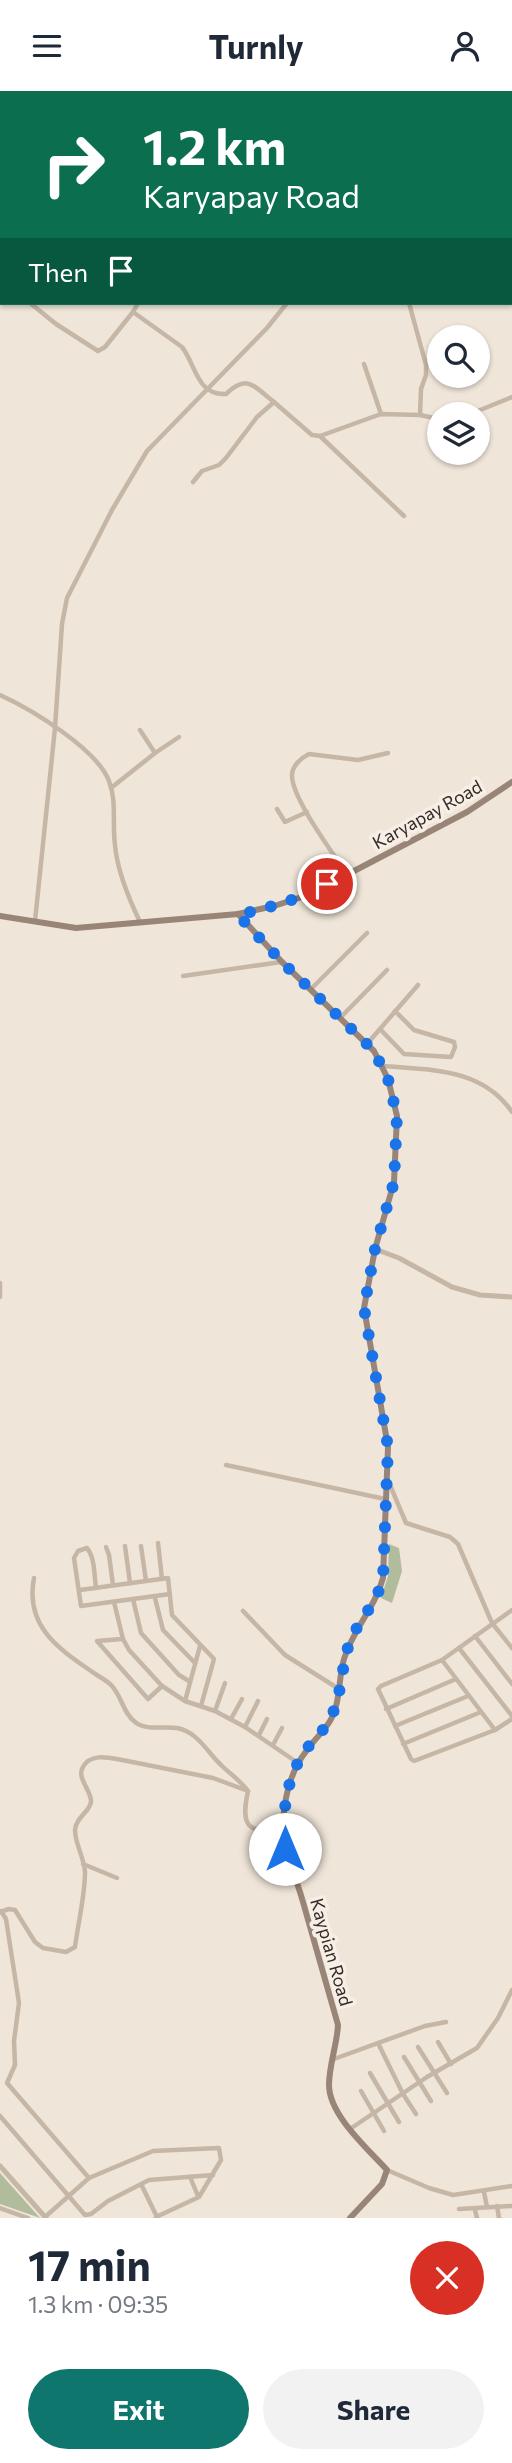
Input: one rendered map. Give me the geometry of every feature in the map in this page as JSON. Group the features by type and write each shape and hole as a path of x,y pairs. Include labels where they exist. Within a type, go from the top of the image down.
{"main road":[{"name":"Karyapay Road","path":"0,916 76,928 238,915 274,906 308,895 467,812 512,782"},
{"name":"Kaypian Road","path":"238,915 282,962 374,1051 383,1066 397,1116 394,1182 375,1249 364,1308 388,1447 383,1578 378,1595 351,1640 344,1660 337,1705 329,1722 298,1763 285,1800 283,1832 285,1849 299,1885 338,2025 329,2086 336,2106 350,2129 387,2170"},
{"path":"350,2218 382,2184 387,2170"}],"street":[{"path":"32,305 98,351 105,347 137,305"},
{"path":"35,921 55,728 62,624 67,598 112,510 147,451 267,328 284,305"},
{"path":"410,305 426,365 421,389 420,415"},
{"path":"132,312 182,347 194,373 206,389 216,395 226,394 238,383 251,384 312,435 320,436 381,414 427,416"},
{"path":"364,364 381,414"},
{"path":"490,406 512,397"},
{"path":"192,482 202,471 219,465 257,417 274,403"},
{"path":"320,436 404,516"},
{"path":"0,695 55,728 96,759 104,770 115,809 115,847 127,891 140,923"},
{"path":"140,730 155,753"},
{"path":"111,788 179,737"},
{"path":"346,873 298,797 292,775 296,764 303,757 316,753 358,760 388,753"},
{"path":"277,809 285,822 307,812"},
{"path":"310,990 367,933"},
{"path":"183,976 282,962"},
{"path":"340,1018 387,970"},
{"path":"366,1044 418,985"},
{"path":"380,1029 404,1054 451,1057 455,1048 452,1041 414,1031 395,1011"},
{"path":"383,1066 452,1071 481,1083 505,1101 512,1112"},
{"path":"375,1249 399,1258 452,1287 480,1294 512,1297"},
{"path":"0,1283 0,1297"},
{"path":"226,1465 385,1499"},
{"path":"385,1474 406,1523 450,1537 458,1544 492,1623 512,1648"},
{"path":"158,1543 162,1579"},
{"path":"125,1546 130,1583"},
{"path":"141,1546 146,1581"},
{"path":"96,1588 93,1563 87,1548 78,1551 74,1558 81,1606 170,1594"},
{"path":"106,1548 113,1585"},
{"path":"34,1578 31,1595 34,1610 54,1643 113,1687 128,1715 137,1724 179,1729 202,1742 220,1765 235,1776 248,1791"},
{"path":"80,1590 169,1578 172,1615 214,1659 201,1706"},
{"path":"155,1598 163,1630 195,1663"},
{"path":"133,1599 141,1633 179,1675 189,1681"},
{"path":"114,1602 123,1639 129,1650 162,1686 185,1701 231,1719 298,1763"},
{"path":"459,1648 512,1718 495,1730 414,1761 378,1693 381,1686 442,1660 512,1610"},
{"path":"243,1611 285,1655 339,1689"},
{"path":"475,1636 512,1684"},
{"path":"123,1639 97,1641 148,1699 162,1686"},
{"path":"185,1701 200,1646"},
{"path":"442,1660 495,1730"},
{"path":"386,1709 456,1679"},
{"path":"215,1711 225,1683"},
{"path":"395,1727 468,1696"},
{"path":"231,1719 242,1699"},
{"path":"244,1727 258,1701"},
{"path":"403,1744 481,1713"},
{"path":"259,1735 267,1719"},
{"path":"273,1745 282,1728"},
{"path":"89,2178 7,2083 15,2065 14,2041 19,2003 6,1919 1,1912 15,1910 34,1942 43,1948 66,1952 75,1947 85,1872 75,1832 77,1821 90,1806 91,1798 81,1775 83,1767 90,1761 102,1756 212,1778 248,1791"},
{"path":"248,1791 244,1810 249,1826 257,1832 283,1832"},
{"path":"83,1864 117,1878"},
{"path":"350,2129 418,2083 477,2048 498,2018 512,1990"},
{"path":"334,2059 425,2026 446,2022"},
{"path":"438,2042 451,2064"},
{"path":"378,2043 416,2114"},
{"path":"418,2047 447,2093"},
{"path":"404,2057 431,2101"},
{"path":"370,2073 398,2122"},
{"path":"361,2091 384,2131"},
{"path":"0,2116 85,2215 149,2180 213,2175"},
{"path":"0,2166 46,2218 89,2178 153,2151 219,2148 221,2160 199,2197 157,2217 142,2186"},
{"path":"387,2170 453,2195 512,2186"},
{"path":"190,2177 199,2197"},
{"path":"484,2192 487,2207"},
{"path":"497,2206 499,2218"},
{"path":"459,2209 512,2206"},
{"path":"0,2208 28,2218"},
{"path":"475,2210 477,2218"}],"green space":[{"path":"389,1544 399,1548 402,1571 392,1603 381,1598 388,1576"},
{"path":"0,2173 40,2218 0,2204"}],"route":[{"path":"285,1849 285,1800 290,1783 298,1763 329,1722 337,1705 344,1660 351,1640 378,1595 383,1578 388,1447 364,1308 375,1249 394,1182 397,1116 388,1079 374,1051 310,990 238,915 308,895 327,884"}]}
